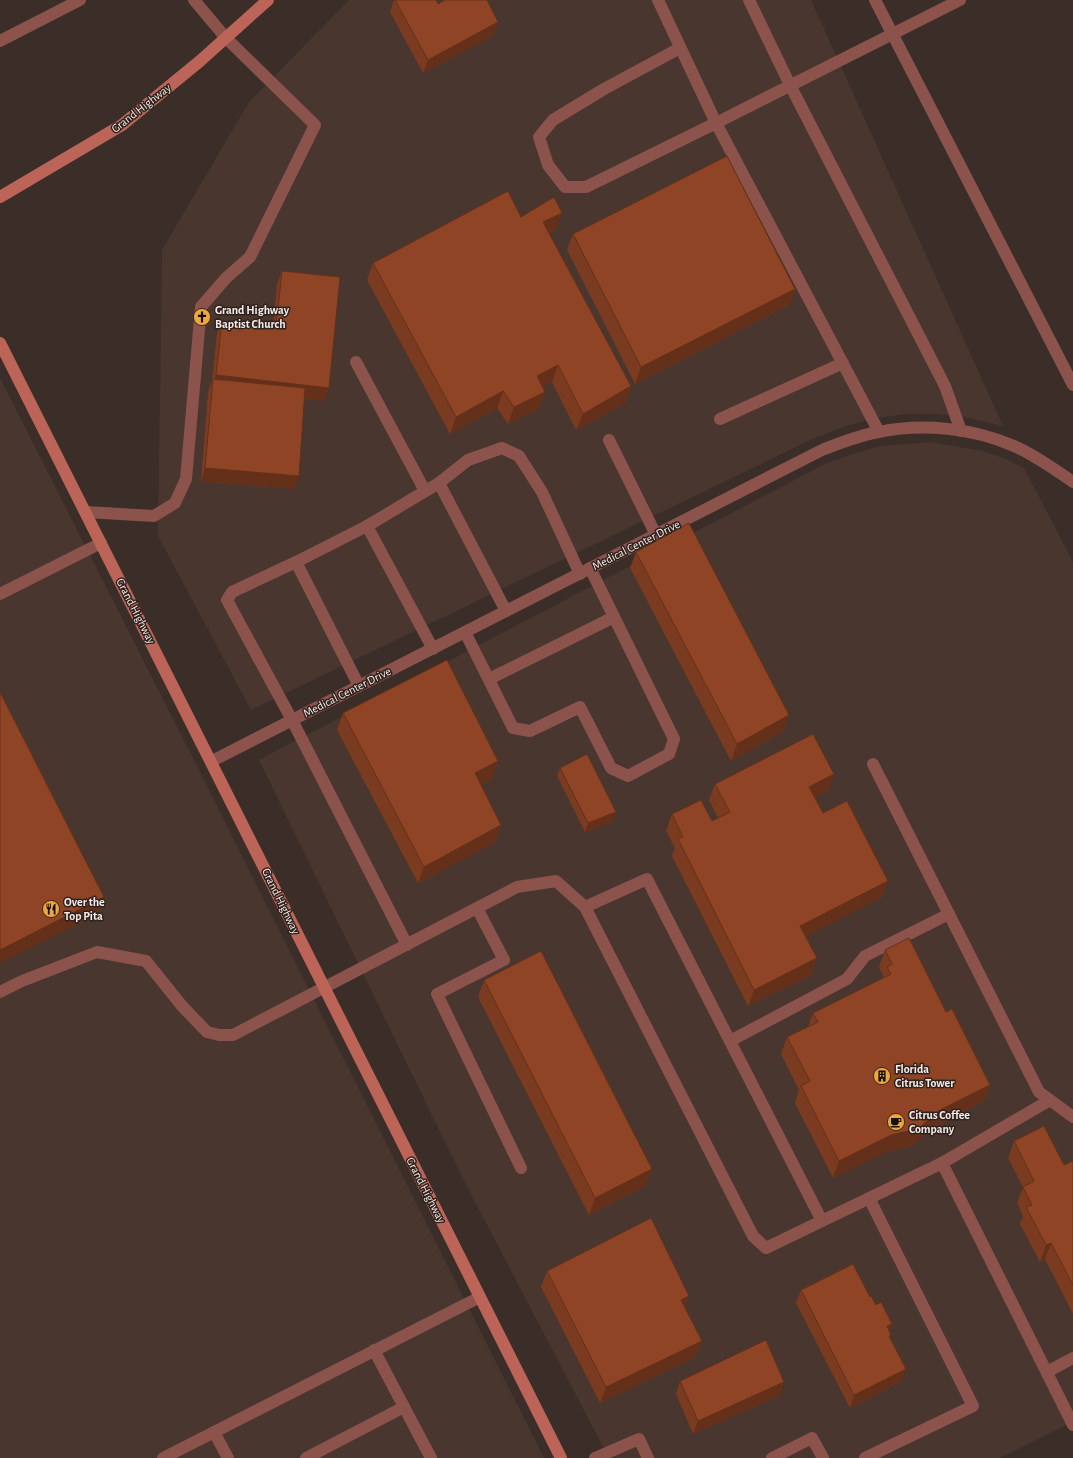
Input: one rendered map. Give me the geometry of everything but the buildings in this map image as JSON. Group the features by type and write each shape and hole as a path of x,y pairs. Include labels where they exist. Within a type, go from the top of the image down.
{"main road":[{"name":"Grand Highway","path":"0,197 122,125 226,38 268,0"},
{"name":"Grand Highway","path":"0,343 212,761 324,988 561,1458"}],"street":[{"path":"0,41 80,0"},
{"path":"86,512 154,516 175,503 186,479 201,307 226,278 250,257 315,125 226,38 194,0"},
{"path":"658,0 716,123 879,432"},
{"path":"749,0 790,85 945,386 961,431"},
{"path":"875,0 1073,385"},
{"path":"680,48 604,89 553,120 539,138 548,165 564,187 586,187 960,0"},
{"path":"356,362 425,491"},
{"path":"720,419 843,363"},
{"name":"Medical Center Drive","path":"212,761 822,450 851,439 879,432 933,428 961,431 1013,445 1036,457 1073,482"},
{"path":"609,440 656,535"},
{"path":"407,945 292,720 227,600 232,592 367,526 440,483 468,460 502,448 519,456 542,492 585,571 614,617 674,739 669,754 628,776 611,768 580,707 530,731 513,728 465,632"},
{"path":"440,483 506,611"},
{"path":"367,526 432,649"},
{"path":"0,594 101,543"},
{"path":"296,562 359,686"},
{"path":"489,679 614,617"},
{"path":"873,764 1039,1092 1073,1117"},
{"path":"585,907 647,879 822,1221"},
{"path":"0,992 22,981 97,952 146,961 182,1006 207,1032 219,1035 232,1035 517,887 556,881 585,907 753,1236 766,1248 942,1163 1050,1100"},
{"path":"477,908 504,960 437,994 521,1168"},
{"path":"730,1041 847,979 865,956 949,914"},
{"path":"942,1163 1073,1425"},
{"path":"865,1458 973,1406 869,1198"},
{"path":"163,1458 480,1297"},
{"path":"374,1350 431,1458"},
{"path":"1047,1372 1073,1358"},
{"path":"306,1458 404,1407"},
{"path":"214,1432 228,1458"},
{"path":"772,1458 812,1438 823,1458"},
{"path":"595,1458 639,1439 648,1458"}],"shaded area":[{"path":"349,0 811,0 1003,426 965,417 937,414 906,414 876,418 846,426 817,437 251,710 158,536 162,250 249,102"},
{"path":"0,378 198,768 544,1458 0,1458"},
{"path":"931,442 983,451 1006,459 1024,468 1073,562 1073,1422 1000,1458 609,1458 463,1179 259,760 827,463 881,446"}],"place":[{"name":"Grand Highway Baptist Church","path":"202,317"},
{"name":"Over the Top Pita","path":"51,909"},
{"name":"Florida Citrus Tower","path":"882,1076"},
{"name":"Citrus Coffee Company","path":"896,1122"}]}
